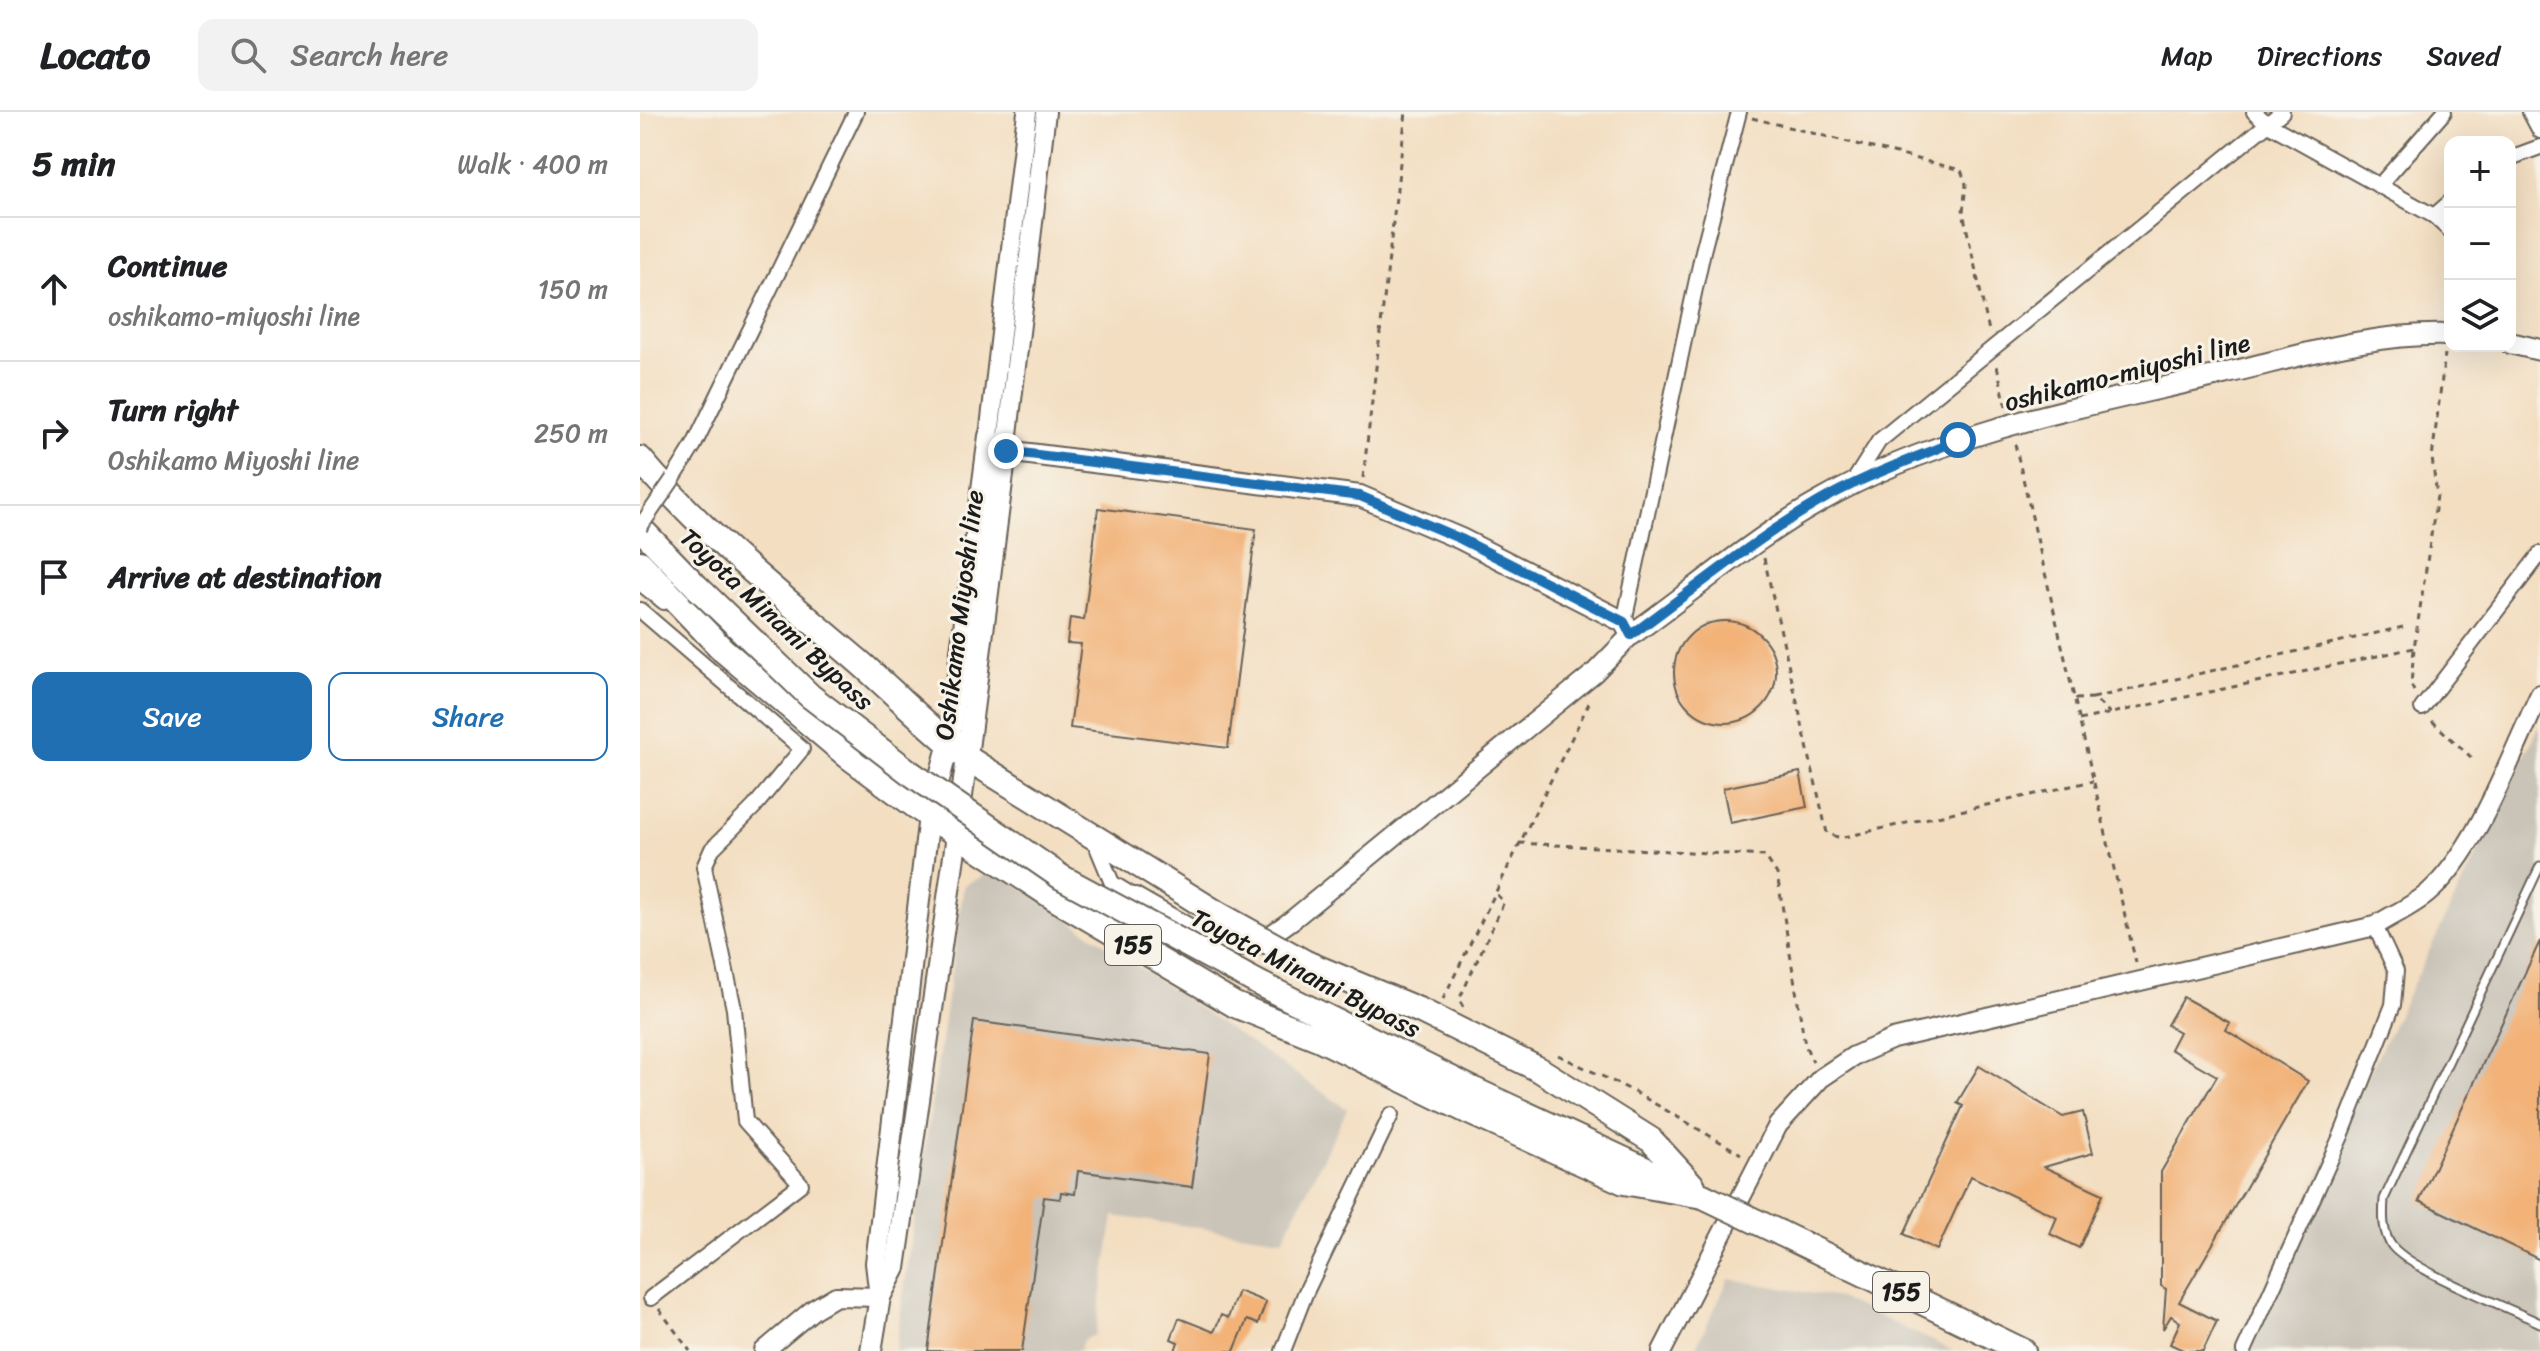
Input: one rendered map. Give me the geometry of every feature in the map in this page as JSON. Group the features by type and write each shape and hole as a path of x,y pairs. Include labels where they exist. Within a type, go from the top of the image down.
{"highway":[{"name":"155","path":"640,459 719,540 958,751 1218,914 1306,963 1421,1011 1540,1070 1651,1140 1703,1196"},
{"name":"Toyota Minami Bypass","path":"640,527 810,696 909,772 1061,877 1262,985 1474,1090 1703,1196 2023,1351"},
{"name":"155","path":"640,563 723,650 848,756 929,816 1056,899 1235,1005 1318,1038 1467,1111 1624,1182 1703,1196"}],"main road":[{"name":"oshikamo-miyoshi line","path":"1627,628 1820,501 1852,484 1958,440 2350,345 2444,332"},
{"path":"2516,344 2540,350"},
{"name":"Oshikamo Miyoshi line","path":"880,1297 895,1268 957,835 958,751 989,436"},
{"name":"Oshikamo Miyoshi line","path":"871,1351 880,1297 876,1263 929,816 958,751 1006,451"},
{"path":"1006,451 1360,496 1461,539 1627,628"}],"street":[{"path":"640,527 694,445 856,112"},
{"path":"989,436 1027,112"},
{"path":"1006,451 1046,112"},
{"path":"2254,112 2268,124 2434,216 2444,225"},
{"path":"1852,484 1879,441 2282,112"},
{"path":"2379,186 2444,112"},
{"path":"2530,112 2540,131"},
{"path":"1091,835 1103,856 1112,883 1221,946 1254,947 1292,920 1594,673 1627,628 1703,251 1739,113"},
{"path":"2516,156 2540,147"},
{"path":"2434,216 2444,207"},
{"path":"2422,708 2540,554"},
{"path":"640,583 723,650"},
{"path":"640,610 802,749 754,807 712,849 704,867 736,1020 745,1121 801,1184 651,1298"},
{"path":"1662,1351 1778,1125 1821,1078 1854,1056 1893,1039 2375,926 2427,894 2457,858 2473,833 2540,694"},
{"path":"1056,899 1085,895 1135,897"},
{"path":"2244,1351 2341,1136 2393,1005 2396,971 2375,926"},
{"path":"1283,1351 1305,1294 1391,1115"},
{"path":"764,1351 814,1309 836,1296 880,1297"}],"lane":[{"path":"2540,866 2384,1199 2383,1219 2391,1245 2408,1261 2540,1323"}],"path":[{"path":"1360,496 1406,112"},
{"path":"1739,113 1961,170 1966,184 1963,212 1992,347 2140,982"},
{"path":"2446,352 2432,458 2437,496 2411,685 2427,717 2473,759"},
{"path":"1760,540 1827,833 1840,838 2093,781"},
{"path":"2074,699 2093,698 2403,627"},
{"path":"2079,720 2414,648"},
{"path":"1440,1006 1596,687 1594,673"},
{"path":"2093,698 2110,713"},
{"path":"1519,843 1765,856 1777,874 1805,1045 1821,1078"},
{"path":"1465,1011 1459,1000 1504,902 1495,893"},
{"path":"1549,1051 1633,1091 1758,1164"},
{"path":"651,1298 690,1351"}],"shaded area":[{"path":"2540,725 2540,1351 2233,1351"},
{"path":"996,870 1347,1109 1283,1239 1114,1216 1095,1335 1083,1340 1079,1351 895,1351 964,885"},
{"path":"1729,1279 1839,1298 1954,1351 1694,1351"}],"building":[{"path":"1098,508 1256,529 1228,748 1070,728 1081,644 1067,643 1070,618 1084,620"},
{"path":"1725,621 1745,625 1761,636 1772,652 1776,672 1772,692 1761,708 1745,719 1725,723 1705,719 1689,708 1678,692 1674,672 1678,652 1689,636 1705,625"},
{"path":"1800,772 1807,807 1730,823 1723,788"},
{"path":"2540,941 2540,1260 2419,1201"},
{"path":"2183,997 2230,1023 2226,1030 2308,1081 2179,1302 2217,1321 2203,1351 2185,1351 2170,1344 2180,1322 2171,1316 2163,1329 2166,1289 2161,1286 2161,1172 2217,1076 2170,1049 2179,1032 2167,1025"},
{"path":"974,1021 1210,1054 1192,1187 1078,1171 1075,1194 1061,1192 1060,1199 1044,1197 1022,1351 928,1351"},
{"path":"1979,1066 2063,1117 2083,1112 2093,1153 2044,1167 2103,1194 2079,1248 2050,1234 2057,1217 1971,1176 1937,1250 1904,1234 1963,1106 1957,1103"},
{"path":"1238,1291 1266,1302 1258,1324 1247,1320 1234,1351 1175,1351 1178,1342 1171,1339 1179,1318 1214,1332 1221,1315 1228,1318"}],"route":[{"path":"1006,451 1360,496 1461,539 1624,622 1631,635 1784,523 1820,501 1852,484 1958,440"}]}
